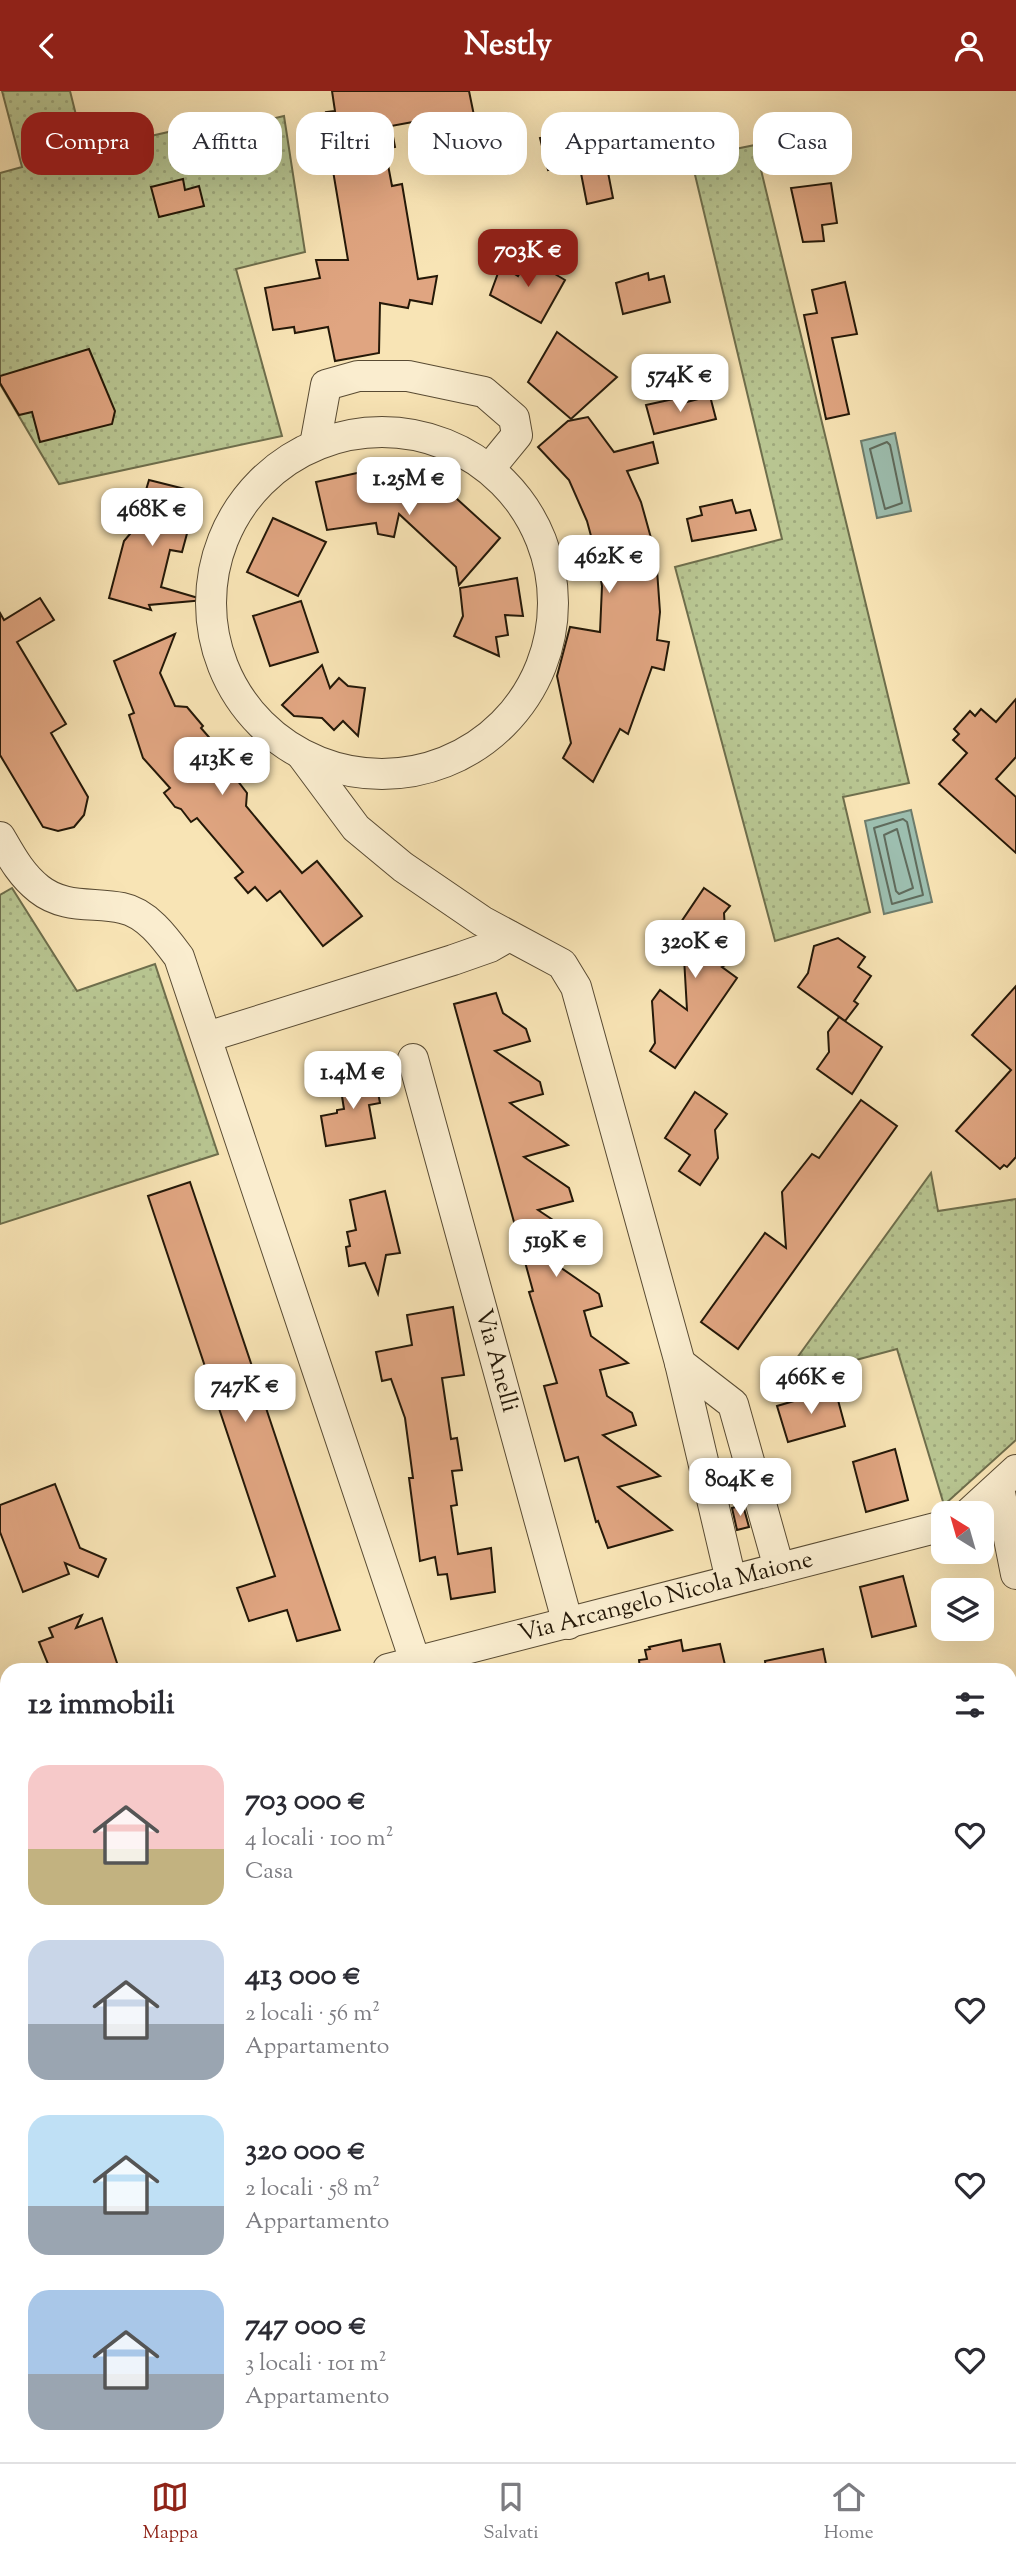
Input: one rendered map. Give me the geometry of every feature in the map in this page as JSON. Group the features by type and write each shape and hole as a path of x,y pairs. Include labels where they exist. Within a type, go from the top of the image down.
{"street":[{"path":"315,445 326,385 358,376 408,376 484,392 514,418 517,435 490,468"},
{"path":"406,432 450,445 490,468 521,501 543,542 553,586 552,633 531,686 512,715 477,745 436,765 390,774 345,770 301,754 262,726 233,688 215,643 211,596 219,548 241,506 274,470 315,445 359,433 406,432"},
{"path":"301,754 356,828 403,867 482,921 562,964 576,987 680,1363 731,1580"},
{"path":"0,837 23,875 40,891 64,902 124,908 160,931 178,957 207,1037 401,1663"},
{"path":"207,1037 453,960 490,947 509,936"},
{"name":"Via Anelli","path":"413,1059 568,1624"},
{"path":"680,1363 733,1404 779,1568"},
{"path":"982,1501 1007,1479"},
{"path":"1007,1479 1016,1574"},
{"name":"Via Arcangelo Nicola Maione","path":"410,1663 931,1529"}],"green space":[{"path":"2,91 70,91 75,112 21,112 21,163"},
{"path":"284,116 305,252 236,269 282,436 59,484 0,384 0,173 21,167 21,175 154,175 154,135 168,132 168,175 282,175"},
{"path":"753,145 753,175 762,175 909,783 843,797 870,912 775,941 675,567 782,539 695,175 739,175 739,148"},
{"path":"12,888 77,991 155,964 218,1154 0,1224 0,895"},
{"path":"931,1173 938,1211 1016,1199 1016,1440 948,1501 943,1501 897,1349 781,1380"}],"water":[{"path":"895,433 911,511 877,518 861,441"},
{"path":"911,810 932,902 884,914 865,821"}],"building":[{"path":"332,91 469,91 473,112 408,112 408,123 394,125 394,112 326,112 335,111"},
{"path":"334,175 390,175 392,186 402,184 418,279 437,276 432,304 410,300 408,308 380,303 379,353 335,361 328,327 295,333 294,327 273,330 265,288 320,278 316,260 348,260"},
{"path":"581,175 609,175 613,198 587,204"},
{"path":"183,179 185,190 199,186 204,206 159,217 151,187"},
{"path":"831,183 837,223 822,225 824,241 803,242 791,188"},
{"path":"528,258 565,280 541,323 490,295 501,265 518,276"},
{"path":"648,273 649,280 664,276 670,302 623,314 616,283"},
{"path":"845,282 857,334 832,338 849,414 826,419 804,315 817,313 812,290"},
{"path":"557,332 617,377 571,419 528,382"},
{"path":"89,349 115,411 112,424 40,442 32,412 19,415 0,383 0,376"},
{"path":"710,396 716,419 654,434 646,405 678,398 679,404"},
{"path":"588,417 614,452 653,442 658,463 627,471 641,502 656,556 660,612 657,640 669,642 664,670 652,667 628,734 620,729 593,782 563,758 571,743 557,676 570,627 600,632 602,586 587,521 569,480 538,447 568,421"},
{"path":"380,468 387,499 413,504 436,480 500,538 459,585 456,567 399,514 394,537 378,534 376,523 327,530 316,482"},
{"path":"149,480 185,489 179,512 192,515 182,552 170,550 161,587 205,600 149,605 151,610 109,598 124,541 136,527 130,518 134,501 143,500"},
{"path":"732,500 736,513 750,510 756,530 692,541 687,519 702,515 700,507"},
{"path":"273,518 326,542 298,596 247,572"},
{"path":"517,578 523,616 505,615 508,635 496,637 499,656 454,636 463,616 460,588"},
{"path":"40,598 54,620 17,642 66,724 51,733 88,797 84,815 74,827 58,831 43,827 0,755 0,613 4,620"},
{"path":"301,601 318,652 270,666 253,616"},
{"path":"175,634 160,673 175,706 187,707 233,765 234,776 247,793 246,806 302,873 317,861 362,916 323,946 280,891 267,901 255,887 248,893 235,878 243,872 197,818 191,822 181,809 175,807 164,793 170,788 143,758 129,715 134,713 114,661"},
{"path":"322,665 330,688 339,678 348,686 365,688 358,736 343,721 334,730 322,718 294,716 282,705"},
{"path":"1016,699 1016,757 996,779 1016,797 1016,853 939,784 967,753 953,740 959,734 954,729 970,711 975,716 981,709 996,722"},
{"path":"704,888 730,906 724,913 727,964 722,967 737,978 675,1068 650,1051 655,1043 652,1001 660,990 687,1010 683,940 673,934"},
{"path":"838,938 865,957 858,967 871,976 854,1001 858,1004 845,1021 798,987 808,973 814,946"},
{"path":"1016,986 1016,1157 1007,1167 1004,1165 1000,1169 956,1131 1011,1070 972,1035"},
{"path":"496,993 503,1013 526,1029 530,1041 495,1051 540,1082 543,1094 510,1103 568,1145 524,1157 569,1188 573,1201 538,1210 598,1250 554,1263 599,1294 602,1306 584,1311 591,1336 628,1363 600,1370 607,1396 632,1413 636,1425 603,1435 660,1476 618,1487 672,1530 608,1548 598,1521 596,1522 578,1457 565,1461 544,1386 557,1383 529,1292 533,1291 454,1004"},
{"path":"839,1017 882,1047 852,1094 817,1069 829,1052 828,1032"},
{"path":"374,1071 380,1103 369,1105 375,1138 326,1146 321,1116 344,1109 339,1077"},
{"path":"695,1092 727,1114 715,1130 718,1158 700,1185 679,1171 690,1155 665,1138"},
{"path":"861,1100 897,1126 738,1349 701,1322 765,1233 786,1248 782,1192 812,1154 819,1158"},
{"path":"190,1182 340,1630 297,1641 287,1610 249,1621 237,1588 275,1576 148,1196"},
{"path":"385,1191 400,1253 386,1255 378,1294 365,1263 349,1266 346,1247 350,1246 347,1232 356,1230 350,1200"},
{"path":"453,1307 464,1375 442,1378 451,1439 457,1438 462,1470 452,1471 457,1505 451,1506 458,1554 491,1548 495,1592 451,1599 447,1574 438,1575 435,1557 420,1561 409,1478 413,1478 405,1418 391,1379 382,1381 376,1352 412,1345 407,1315"},
{"path":"835,1389 845,1426 788,1442 777,1406"},
{"path":"895,1449 908,1500 866,1512 853,1462"},
{"path":"55,1484 80,1548 106,1559 98,1577 65,1563 69,1574 23,1592 0,1532 0,1505"},
{"path":"743,1505 749,1527 737,1530 732,1508"},
{"path":"903,1576 916,1626 872,1637 860,1587"},
{"path":"82,1615 76,1628 102,1618 117,1663 48,1663 39,1642 53,1637 49,1628"},
{"path":"681,1640 683,1651 720,1644 725,1663 639,1663 639,1660 647,1659 645,1650 650,1649 649,1647"},
{"path":"823,1649 826,1663 765,1663"}]}
